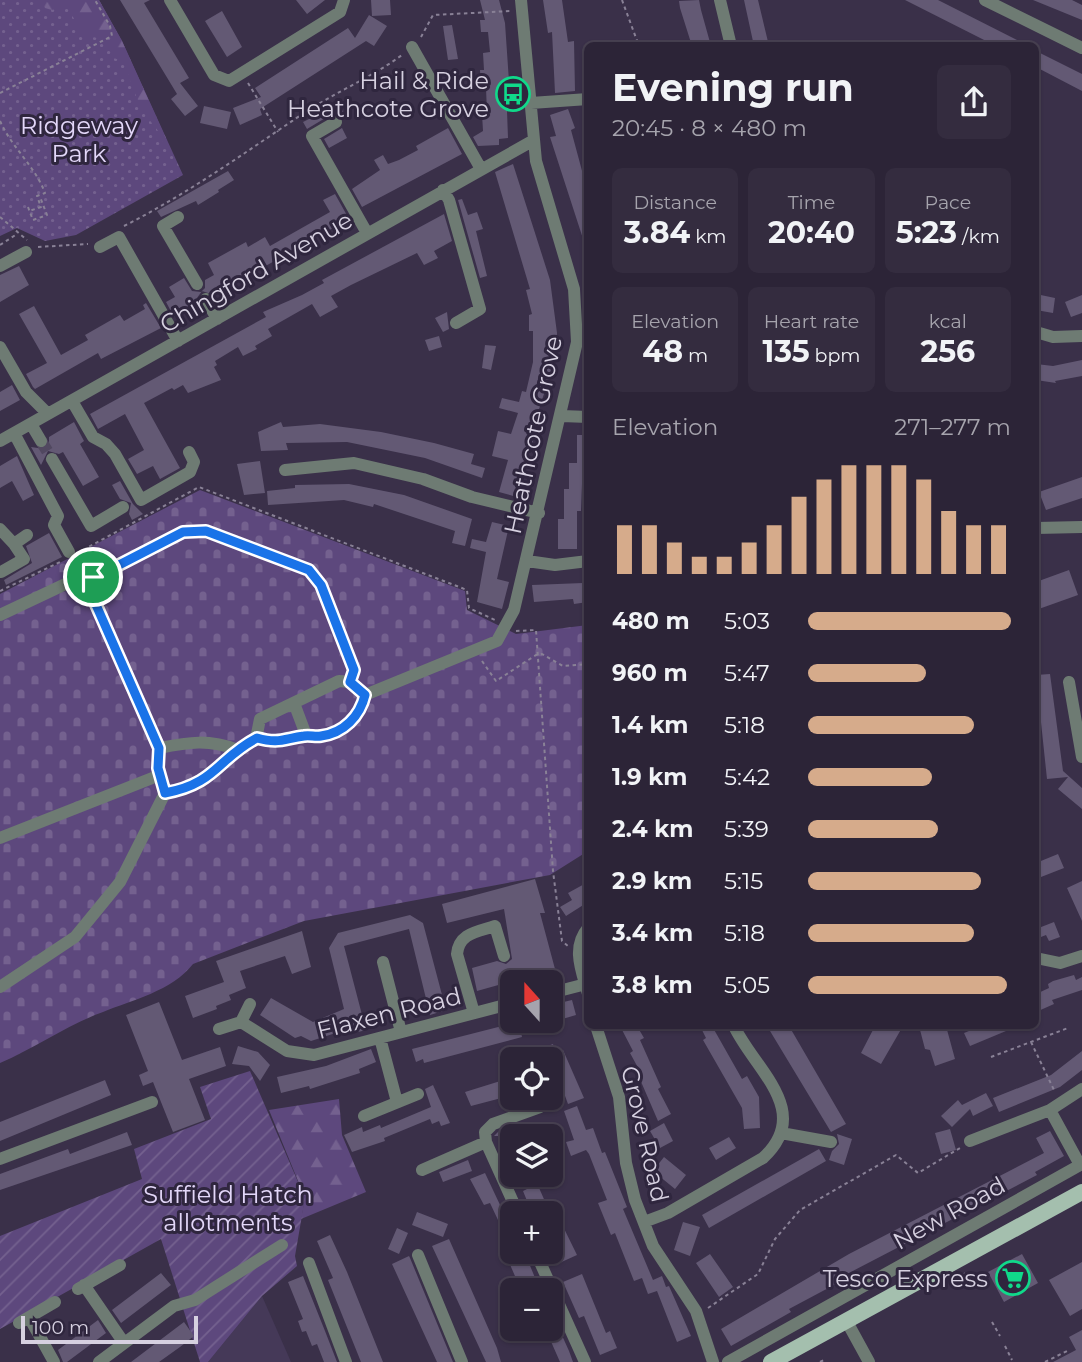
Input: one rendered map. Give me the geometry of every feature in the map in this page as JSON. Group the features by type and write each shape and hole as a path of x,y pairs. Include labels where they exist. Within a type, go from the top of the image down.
{"main road":[{"name":"New Road","path":"771,1362 1082,1192"}],"street":[{"path":"170,0 218,79 229,81 340,12 344,0"},
{"path":"720,0 730,42"},
{"path":"985,0 1082,48"},
{"name":"Heathcote Grove","path":"473,649 497,641 514,610 575,363 582,319 568,263 545,194 534,140 522,4"},
{"path":"412,47 481,169"},
{"path":"531,103 584,99"},
{"path":"336,122 312,136 367,233"},
{"name":"Chingford Avenue","path":"0,441 534,140"},
{"path":"443,190 449,200 480,309 456,323"},
{"path":"178,217 163,226 197,284"},
{"path":"98,243 119,237 178,341"},
{"path":"0,266 30,247"},
{"path":"206,299 216,319"},
{"path":"1039,333 1053,337 1082,336"},
{"path":"2,356 26,392 48,414"},
{"path":"72,401 93,437 106,444 115,454 141,500 190,472 194,462 189,452"},
{"path":"562,416 584,417"},
{"path":"31,424 41,441"},
{"path":"14,433 58,516 54,525 69,552"},
{"path":"51,459 91,526 122,507"},
{"path":"285,470 339,463 367,466 423,480 472,498 539,513"},
{"path":"1039,528 1082,527"},
{"path":"0,528 24,559 1,572"},
{"path":"0,615 74,580 86,582 183,532 206,531 309,570 321,585 354,670 350,682"},
{"path":"14,544 27,535"},
{"path":"527,561 555,565 584,561"},
{"path":"0,987 75,937 120,883 165,793 160,775 159,748 86,582"},
{"path":"365,695 473,649"},
{"path":"257,738 260,719 338,681 350,682 365,695"},
{"path":"1069,682 1082,757"},
{"path":"165,793 188,789 207,778 238,750 257,738 276,743 306,735 321,736 354,720 361,712 365,695"},
{"path":"294,703 306,735"},
{"path":"159,748 195,741 215,741 238,750"},
{"path":"0,838 160,775"},
{"path":"474,1013 457,954 458,944 464,936 495,926 503,956"},
{"path":"584,934 579,941 578,953 584,977"},
{"path":"1039,958 1060,962 1082,956"},
{"path":"383,962 401,1032"},
{"path":"564,992 584,989"},
{"path":"219,1029 241,1022 250,1004"},
{"name":"Flaxen Road","path":"241,1022 288,1051 314,1055 500,1006"},
{"name":"Grove Road","path":"597,1029 619,1097 626,1163 644,1222 653,1246 696,1311 713,1362"},
{"path":"644,1222 668,1213 763,1158 773,1149 781,1133 778,1093 736,1029"},
{"path":"380,1038 397,1102"},
{"path":"970,1142 1055,1107 1082,1089"},
{"path":"365,1116 418,1094"},
{"path":"0,1158 152,1102"},
{"path":"1055,1107 1081,1164"},
{"path":"513,1201 486,1142 488,1126 522,1110"},
{"path":"781,1133 831,1142"},
{"path":"422,1170 486,1142"},
{"name":"New Road","path":"728,1362 1081,1164"},
{"path":"99,1362 113,1358 124,1343 174,1307 195,1300 282,1245"},
{"path":"418,1255 462,1362"},
{"path":"309,1263 346,1362"},
{"path":"541,1264 585,1362"},
{"path":"120,1265 80,1288 124,1343"},
{"path":"54,1362 24,1320 55,1302"},
{"path":"846,1320 869,1362"}],"path":[{"path":"0,93 112,36 110,26 95,0"},
{"path":"622,0 638,42"},
{"path":"120,228 202,182 279,133 299,116 412,47 428,29 433,15 486,14 522,4"},
{"path":"242,74 279,133"},
{"path":"0,121 11,143 38,173 46,193 39,195"},
{"path":"29,211 41,207 39,195"},
{"path":"28,207 33,220 47,215 39,195"},
{"path":"0,217 30,247 84,246 98,243"},
{"path":"0,245 18,234"},
{"path":"517,632 536,630 553,871 562,941"},
{"path":"473,649 496,681 539,655"},
{"path":"539,655 563,666 584,664"},
{"path":"991,1057 1068,1028"},
{"path":"1031,1042 1055,1107"},
{"path":"696,1311 709,1307 758,1274 775,1239 800,1210 896,1155 918,1173 970,1142"},
{"path":"956,1260 973,1287"},
{"path":"992,1322 1000,1336"},
{"path":"1005,1346 1013,1360"},
{"path":"1045,1362 1067,1351"},
{"path":"820,1362 826,1359"}],"shaded area":[{"path":"262,1296 291,1362 208,1362"}],"green space":[{"name":"Ridgeway Park","path":"0,0 99,0 122,41 183,175 76,235 45,241 17,228 0,236"},
{"path":"41,0 99,0 122,41 167,141 162,142 140,104 124,62 114,58 110,49 114,42 109,35 101,38 88,35 77,25 69,4 52,10 45,8"},
{"path":"200,490 465,591 467,610 516,634 584,626 584,854 550,875 304,921 193,964 163,988 90,1017 0,1063 0,594"},
{"name":"Suffield Hatch allotments","path":"250,1071 305,1198 295,1256 297,1266 262,1296 208,1362 200,1362 161,1239 0,1329 0,1236 142,1179 134,1149 211,1119 200,1087"},
{"path":"339,1099 342,1135 366,1192 301,1219 305,1198 269,1110"}],"building":[{"path":"120,0 150,0 144,3 189,78 180,83 198,106 185,116 171,99 177,94"},
{"path":"296,0 325,0 307,14"},
{"path":"371,0 390,0 391,15 372,16"},
{"path":"480,0 499,0 505,23 511,111 507,111 508,138 499,139 499,145 478,146 473,137 483,131 482,114 487,113 486,88 481,88 480,70 484,70 483,53 490,52 488,32 481,32 480,20 485,20"},
{"path":"543,0 562,0 568,42 574,41 575,91 555,93 552,32 548,33"},
{"path":"699,0 710,42 691,42 679,1"},
{"path":"744,0 758,0 768,42 753,42"},
{"path":"905,0 938,0 1021,42 988,42"},
{"path":"1033,0 1072,0 1082,5 1082,20"},
{"path":"222,11 242,47 227,57 205,21"},
{"path":"369,15 387,26 374,46 366,41 260,109 262,115 240,125 233,108 261,97 255,88 348,28 355,38"},
{"path":"452,25 458,59 448,60 443,26"},
{"path":"1039,52 1082,74 1082,91 1039,69"},
{"path":"339,104 346,117 332,114 307,129 303,122"},
{"path":"204,106 231,112 227,129 200,123"},
{"path":"568,109 575,128 571,130 584,178 584,242 550,137 556,136 550,115"},
{"path":"342,128 347,138 329,148 324,139"},
{"path":"448,128 462,154 362,207 352,189 380,170 374,160 383,155 388,164 399,160 418,150 416,146"},
{"path":"513,164 550,280 557,333 555,360 529,440 533,441 517,497 499,492 508,460 492,456 498,431 511,434 518,413 499,408 502,398 519,402 522,391 526,392 533,362 533,331 529,331 529,315 532,314 526,290 530,289 495,172"},
{"path":"228,171 234,180 198,205 196,201 161,217 157,211"},
{"path":"335,194 349,219 214,295 202,291 205,288 205,280 214,275 208,263 246,242 248,247 265,237 270,246 330,212 323,200"},
{"path":"462,199 468,215 477,212 483,229 476,231 487,276 480,278 458,200"},
{"path":"444,214 452,241 434,251 438,258 424,265 417,253 351,285 331,296 338,307 320,317 312,304 268,329 272,336 255,346 257,349 243,356 238,347 215,361 217,365 214,367 221,380 188,393 183,385 174,390 172,388 144,403 180,468 160,479 153,466 137,474 128,459 144,450 125,414 98,429 90,414 266,317 263,312 302,295 324,283 322,280"},
{"path":"19,266 29,285 0,302 0,275"},
{"path":"184,278 192,291 202,291 197,298 199,304 174,317 166,302 175,297 169,287"},
{"path":"1039,295 1055,298 1053,313 1039,311"},
{"path":"1082,295 1082,313 1071,317 1065,302"},
{"path":"146,303 161,328 101,359 98,353 35,389 33,387 26,374 47,363 19,314 34,306 61,355 88,340 85,335 120,315 124,321 145,309 143,305"},
{"path":"447,312 449,329 443,332 435,318"},
{"path":"439,336 442,347 429,351 425,340"},
{"path":"485,345 496,346 491,370 482,368"},
{"path":"1082,360 1082,376 1055,381 1056,383 1039,380 1039,364 1053,366"},
{"path":"12,385 20,400 0,411 0,392"},
{"path":"74,422 84,441 80,444 99,477 83,486 63,452 59,454 48,451 41,465 31,447 45,449 49,445 49,437"},
{"path":"281,422 283,427 320,424 381,432 434,443 474,454 471,464 485,468 482,478 425,458 347,442 286,443 288,450 261,451 258,432"},
{"path":"577,435 584,435 584,484 581,511 577,511 577,549 558,549 558,519 564,519 564,489 569,489 569,463 577,463"},
{"path":"17,456 34,495 23,501 12,481 0,488 0,466"},
{"path":"260,461 265,493 244,495 237,464"},
{"path":"1082,477 1082,498 1046,510 1039,492"},
{"path":"120,481 133,504 143,514 132,520 129,514 131,503 120,499 112,485"},
{"path":"349,484 404,495 472,519 465,546 452,543 455,531 374,504 373,507 344,500 268,505 267,491 295,488 295,485"},
{"path":"492,522 509,526 497,579 509,582 502,609 477,602 486,552 470,548 472,539 486,542"},
{"path":"49,533 62,557 6,585 4,580 32,563 26,546"},
{"path":"1069,570 1078,595 1039,609 1039,581"},
{"path":"584,583 584,603 574,604 573,599 534,602 532,585"},
{"path":"1050,674 1063,771 1082,788 1082,809 1058,789 1068,777 1047,779 1039,703 1039,675"},
{"path":"1058,854 1064,868 1041,877 1039,862"},
{"path":"535,879 545,913 540,913 555,969 500,970 500,985 477,991 472,968 497,961 506,964 512,959 504,909 447,923 442,904"},
{"path":"1082,881 1082,921 1067,888"},
{"path":"584,884 584,905 566,916 560,907 572,900 568,893"},
{"path":"410,915 423,923 446,1010 430,1015 409,929 344,946 366,1030 350,1034 348,1029 311,1041 301,1036 295,1038 260,1015 271,998 313,1022 344,1009 329,948 338,933"},
{"path":"1054,922 1060,937 1049,941 1046,935 1039,938 1039,928"},
{"path":"302,931 311,967 292,974 285,956 240,971 246,988 229,995 231,1000 216,1006 217,1009 193,1018 185,996 224,982 216,961"},
{"path":"1074,975 1076,980 1082,977 1082,990 1052,1000 1054,1004 1039,1011 1039,993 1049,988 1048,984"},
{"path":"572,1000 576,1015 564,1019 564,1002"},
{"path":"159,1002 182,1060 220,1047 226,1066 189,1079 205,1120 173,1132 153,1082 143,1086 139,1075 148,1071 126,1015"},
{"path":"500,1027 500,1033 521,1033 522,1037 424,1063 423,1059 416,1062 412,1049"},
{"path":"622,1029 639,1029 644,1038 640,1040 661,1087 658,1089 671,1114 658,1121 639,1077 642,1075 630,1053 633,1051"},
{"path":"702,1029 714,1029 742,1079 747,1076 759,1097 760,1128 744,1129 742,1108 703,1040 706,1038"},
{"path":"769,1029 791,1029 846,1124 831,1132"},
{"path":"873,1029 901,1029 881,1064 861,1053"},
{"path":"920,1029 947,1029 955,1059 935,1066 930,1050 925,1049"},
{"path":"974,1029 1011,1029 970,1046 964,1033"},
{"path":"238,1046 258,1052 270,1065 260,1081 249,1066 232,1064"},
{"path":"371,1049 376,1062 359,1069 360,1073 310,1089 309,1086 281,1093 277,1077 326,1066"},
{"path":"563,1050 584,1098 568,1104 563,1090"},
{"path":"1082,1051 1082,1070 1060,1087 999,1112 993,1098 1051,1075"},
{"path":"105,1080 111,1095 0,1141 0,1122"},
{"path":"500,1081 500,1098 471,1106 465,1092"},
{"path":"433,1085 450,1123 441,1126 439,1121 432,1124 430,1119 384,1138 385,1141 352,1152 344,1135 362,1127 363,1132 380,1125 381,1128 431,1107 425,1089"},
{"path":"986,1093 993,1106 973,1116 970,1109 952,1127 941,1116 958,1100 962,1105"},
{"path":"577,1106 586,1130 593,1128 602,1153 605,1152 627,1207 623,1209 653,1280 662,1276 666,1287 669,1286 691,1336 677,1342 657,1291 648,1294 642,1278 634,1281 615,1233 611,1235 598,1203 607,1200 589,1154 586,1150 571,1156 566,1142 574,1140 564,1111"},
{"path":"664,1123 673,1141 660,1148 650,1131"},
{"path":"950,1129 956,1150 941,1154 935,1133"},
{"path":"1050,1131 1064,1156 1035,1172 1037,1175 847,1274 849,1277 789,1309 791,1312 731,1346 721,1329 849,1254 1044,1153 1036,1138"},
{"path":"127,1132 132,1145 0,1190 0,1174 68,1149 70,1154"},
{"path":"837,1134 852,1139 844,1165 829,1160 832,1151 839,1144"},
{"path":"729,1137 736,1148 716,1160 709,1148"},
{"path":"819,1149 826,1161 709,1228 702,1215"},
{"path":"664,1157 686,1175 675,1189 653,1171"},
{"path":"468,1160 472,1171 443,1182 439,1172"},
{"path":"485,1173 500,1205 500,1225 490,1203 484,1205 470,1179"},
{"path":"539,1187 545,1201 527,1201 523,1191"},
{"path":"417,1212 448,1224 443,1237 412,1225"},
{"path":"683,1222 700,1227 690,1256 674,1250"},
{"path":"563,1226 577,1255 563,1261"},
{"path":"397,1228 408,1233 399,1254 388,1249"},
{"path":"330,1235 383,1362 361,1362 328,1280 333,1278 317,1241"},
{"path":"449,1239 501,1362 486,1362 432,1246"},
{"path":"710,1254 733,1287 719,1297 696,1263"},
{"name":"Tesco Express","path":"1022,1254 1038,1283 1004,1302 988,1272"},
{"path":"409,1256 453,1362 437,1362 392,1264"},
{"path":"1082,1262 1082,1309 1070,1316 1049,1280"},
{"path":"510,1264 529,1264 535,1278 516,1278"},
{"path":"161,1273 171,1285 121,1323 112,1310"},
{"path":"582,1274 606,1333 610,1331 617,1348 600,1355 584,1316 579,1318 563,1282"},
{"path":"303,1276 337,1362 324,1362 317,1344 312,1346 306,1331 302,1332 298,1321 303,1319 288,1282"},
{"path":"98,1320 106,1333 67,1362 63,1362 58,1350"},
{"path":"184,1322 194,1336 180,1347 159,1362 131,1362"},
{"path":"1082,1330 1082,1362 1053,1362 1076,1350 1069,1337"},
{"path":"563,1338 573,1362 560,1362 551,1341 563,1341"}],"tunnel":[{"path":"41,441 52,459"}],"place":[{"name":"Hail & Ride Heathcote Grove","path":"513,94"},
{"name":"Tesco Express","path":"1013,1278"}],"route":[{"path":"206,531 309,570 321,585 354,670 350,682 365,695 361,712 354,720 321,736 306,735 276,743 257,738 238,750 216,772 188,789 165,793 158,768 159,748 86,582 93,577 183,532 206,531"}]}
